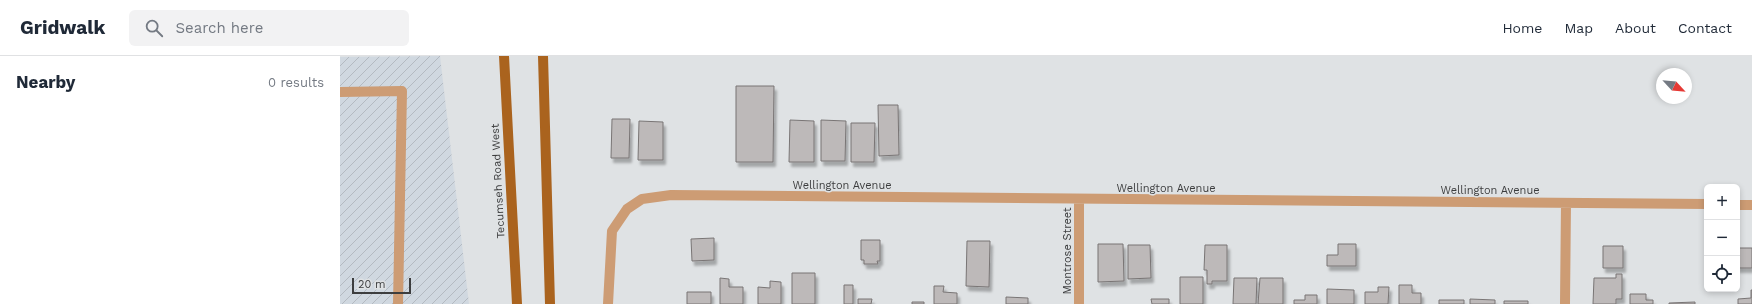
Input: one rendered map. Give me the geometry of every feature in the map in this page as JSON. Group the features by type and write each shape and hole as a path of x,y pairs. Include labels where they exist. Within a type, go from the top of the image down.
{"main road":[{"name":"Tecumseh Road West","path":"504,56 517,304"},
{"path":"543,56 550,304"}],"street":[{"path":"340,92 402,91 398,304"},
{"name":"Wellington Avenue","path":"608,304 612,231 627,209 642,199 671,195 1704,204"},
{"name":"Montrose Street","path":"1078,304 1079,199"},
{"path":"1565,304 1566,203"},
{"path":"1740,205 1752,205"}],"shaded area":[{"path":"440,56 469,304 340,304 340,57"}],"building":[{"path":"736,86 774,86 773,162 736,162"},
{"path":"878,105 898,105 899,155 879,156"},
{"path":"612,119 630,119 629,158 611,158"},
{"path":"790,120 814,121 814,162 789,162"},
{"path":"821,120 846,121 845,161 821,161"},
{"path":"639,121 663,122 663,160 638,160"},
{"path":"851,123 875,123 874,162 851,162"},
{"path":"714,238 714,260 692,261 691,239"},
{"path":"861,240 880,240 880,261 877,261 878,264 864,264 864,260 861,260"},
{"path":"967,241 990,241 989,287 966,286"},
{"path":"1098,244 1123,244 1124,281 1098,282"},
{"path":"1338,244 1356,244 1356,266 1327,266 1327,255 1338,255"},
{"path":"1128,245 1150,245 1151,278 1128,279"},
{"path":"1205,245 1227,245 1227,281 1212,281 1212,284 1207,284 1207,270 1204,270"},
{"path":"1603,246 1623,246 1623,268 1603,268"},
{"path":"1740,248 1752,248 1752,268 1740,268"},
{"path":"792,273 815,273 815,304 792,304"},
{"path":"1616,274 1622,274 1622,299 1616,299 1616,304 1593,304 1594,278 1616,278"},
{"path":"1180,277 1203,277 1203,304 1180,304"},
{"path":"720,278 729,279 729,287 743,287 743,304 720,304"},
{"path":"1234,278 1257,278 1256,304 1233,304"},
{"path":"1260,278 1283,278 1283,304 1258,304"},
{"path":"770,281 781,282 781,304 758,304 758,287 770,288"},
{"path":"844,285 853,285 853,304 844,304"},
{"path":"1399,285 1412,285 1412,293 1421,293 1421,304 1399,304"},
{"path":"934,286 944,286 943,292 957,293 957,304 934,304"},
{"path":"1378,287 1389,287 1388,304 1365,304 1365,292 1378,292"},
{"path":"1327,289 1354,290 1354,304 1327,304"},
{"path":"1751,290 1752,304 1738,304 1738,299 1751,298"},
{"path":"687,292 711,292 711,304 687,304"},
{"path":"1630,294 1646,294 1646,300 1653,300 1653,304 1630,304"},
{"path":"1305,295 1317,295 1317,304 1294,304 1294,300 1305,300"},
{"path":"1006,297 1028,298 1028,304 1006,304"},
{"path":"858,299 872,299 871,304 858,304"},
{"path":"1151,299 1169,299 1169,304 1152,304"},
{"path":"1470,299 1495,300 1495,304 1470,304"},
{"path":"1439,300 1464,300 1464,304 1439,304"},
{"path":"1504,301 1528,301 1528,304 1504,304"},
{"path":"912,302 924,302 924,304 912,304"},
{"path":"1695,302 1695,304 1669,304 1669,303"}]}
